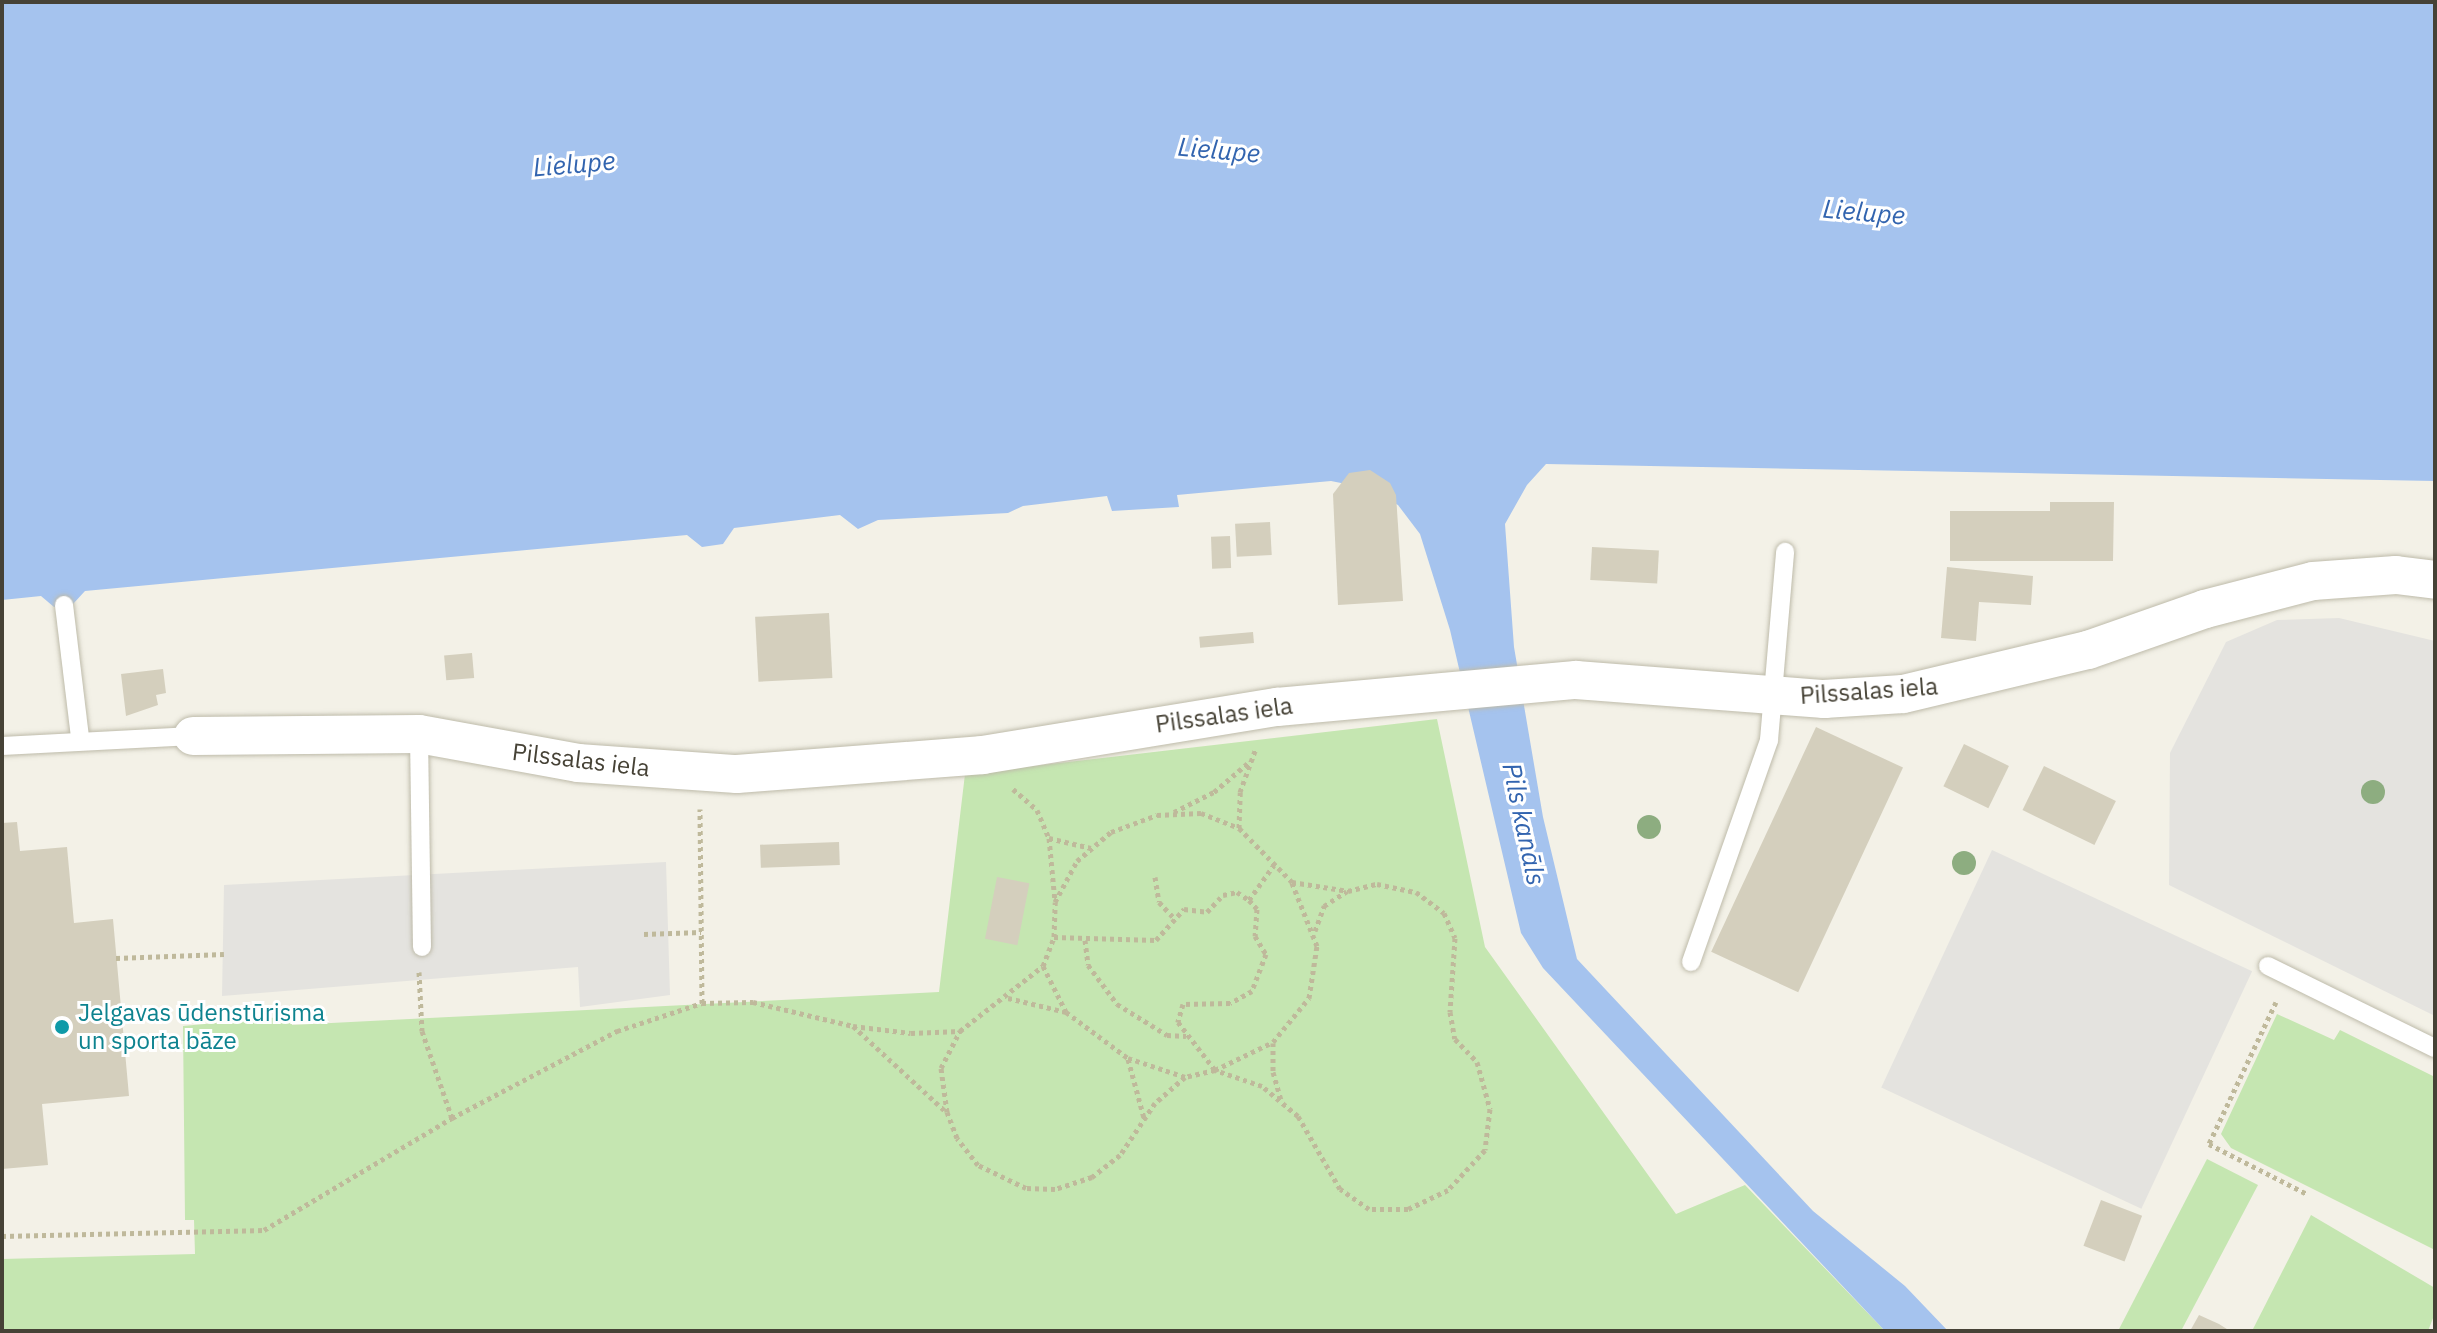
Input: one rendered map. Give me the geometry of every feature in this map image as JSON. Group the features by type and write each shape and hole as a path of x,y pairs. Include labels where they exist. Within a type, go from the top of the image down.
{"street":[{"name":"Pilssalas iela","path":"193,736 419,734 578,763 701,774 983,755 1277,707 1462,689 1634,682 1771,696 1840,698 1945,687 2313,581 2396,575 2435,580"}],"lane":[{"path":"1691,962 1769,740 1785,552"},
{"path":"64,605 80,738"},
{"path":"419,734 422,947"},
{"name":"Pilssalas iela","path":"2,746 80,738 193,736"},
{"path":"2268,966 2435,1048"}],"path":[{"path":"1239,828 1240,792 1250,761 1277,707"},
{"path":"983,755 1037,810 1049,838 1055,902 1054,937 1043,966 1007,998 978,1013 960,1031 941,1068 947,1112 957,1138 978,1165 1026,1188 1055,1189 1092,1177 1120,1155 1144,1118 1185,1077"},
{"path":"1055,902 1077,861 1111,832 1173,813 1214,792 1250,761"},
{"path":"701,774 702,1003"},
{"path":"1173,813 1201,813 1239,828 1292,882 1315,932"},
{"path":"1049,838 1092,848"},
{"path":"1249,900 1274,864"},
{"path":"1155,877 1159,902 1175,919"},
{"path":"1292,882 1348,891"},
{"path":"1007,998 1066,1012 1128,1058 1185,1077 1215,1070 1273,1042 1309,998 1315,932 1324,906 1348,891 1377,884 1416,892 1444,913 1455,938 1450,1012 1455,1039 1477,1062 1490,1109 1485,1150 1448,1190 1408,1209 1369,1209 1340,1189 1298,1116 1262,1086 1215,1070 1178,1022 1183,1004 1230,1003 1252,991 1266,954 1255,936 1257,909 1237,892 1223,895 1207,912 1184,909 1156,940 1054,937"},
{"path":"644,934 701,932"},
{"path":"1085,940 1088,965 1117,1004 1167,1035 1186,1036"},
{"path":"422,947 417,997 422,1031 452,1118"},
{"path":"116,958 224,954"},
{"path":"1043,966 1066,1012"},
{"path":"2289,976 2209,1144 2307,1194"},
{"path":"2,1236 264,1230 452,1118 617,1031 702,1003 753,1002 853,1026 911,1033 960,1031"},
{"path":"853,1026 947,1112"},
{"path":"1273,1042 1273,1072 1282,1102"},
{"path":"1128,1058 1144,1118"}],"green space":[{"path":"1437,719 1485,947 1676,1214 1745,1185 1885,1331 2,1331 2,1259 195,1254 194,1220 185,1220 183,1026 291,1016 292,1025 939,992 965,774"},
{"path":"2277,1014 2334,1040 2340,1030 2435,1077 2435,1250 2231,1148 2221,1134"},
{"path":"2207,1159 2258,1185 2181,1331 2118,1331"},
{"path":"2311,1215 2435,1288 2435,1313 2428,1331 2252,1331"}],"shaded area":[{"path":"2339,618 2435,641 2435,1016 2169,885 2170,753 2226,642 2277,620"},
{"path":"1992,850 2252,971 2141,1209 1881,1087"},
{"path":"666,862 670,995 580,1007 578,967 222,996 224,885"}],"water":[{"path":"2,2 2435,2 2435,481 1546,464 1527,485 1505,524 1514,647 1543,817 1577,959 1813,1211 1905,1286 1948,1331 1885,1331 1543,968 1521,933 1450,630 1420,534 1398,505 1361,487 1331,481 1177,495 1179,507 1112,511 1107,496 1023,506 1008,513 878,520 858,529 840,515 734,528 723,544 702,547 687,535 85,591 73,604 54,607 41,596 2,600"}],"building":[{"path":"1370,470 1390,483 1396,495 1403,601 1338,605 1333,494 1349,473"},
{"path":"2050,502 2114,502 2113,561 1950,561 1950,511 2050,511"},
{"path":"1270,522 1272,555 1237,557 1235,524"},
{"path":"1230,536 1231,568 1212,569 1211,537"},
{"path":"1592,547 1659,551 1657,583 1590,580"},
{"path":"1947,567 2033,576 2031,605 1979,602 1976,641 1941,638"},
{"path":"829,613 832,678 759,682 755,617"},
{"path":"1253,632 1254,643 1200,648 1199,637"},
{"path":"472,653 474,678 446,680 444,655"},
{"path":"163,669 166,693 156,695 158,705 126,716 121,674"},
{"path":"1816,727 1903,768 1798,992 1711,952"},
{"path":"1964,744 2009,766 1988,808 1943,786"},
{"path":"2044,766 2116,801 2094,845 2023,810"},
{"name":"Jelgavas ūdenstūrisma un sporta bāze","path":"17,822 20,851 67,847 74,923 113,919 129,1096 42,1104 48,1165 2,1169 2,823"},
{"path":"839,842 840,865 761,868 760,845"},
{"path":"997,877 1029,883 1017,945 985,939"},
{"path":"2101,1200 2142,1216 2125,1262 2083,1246"},
{"path":"2199,1315 2219,1324 2230,1331 2190,1331"}],"place":[{"name":"Jelgavas ūdenstūrisma un sporta bāze","path":"62,1027"}],"water label":[{"name":"Lielupe","path":"1219,150"},
{"name":"Lielupe","path":"574,164"},
{"name":"Lielupe","path":"1864,212"},
{"name":"Pils kanāls","path":"1524,824"}]}
